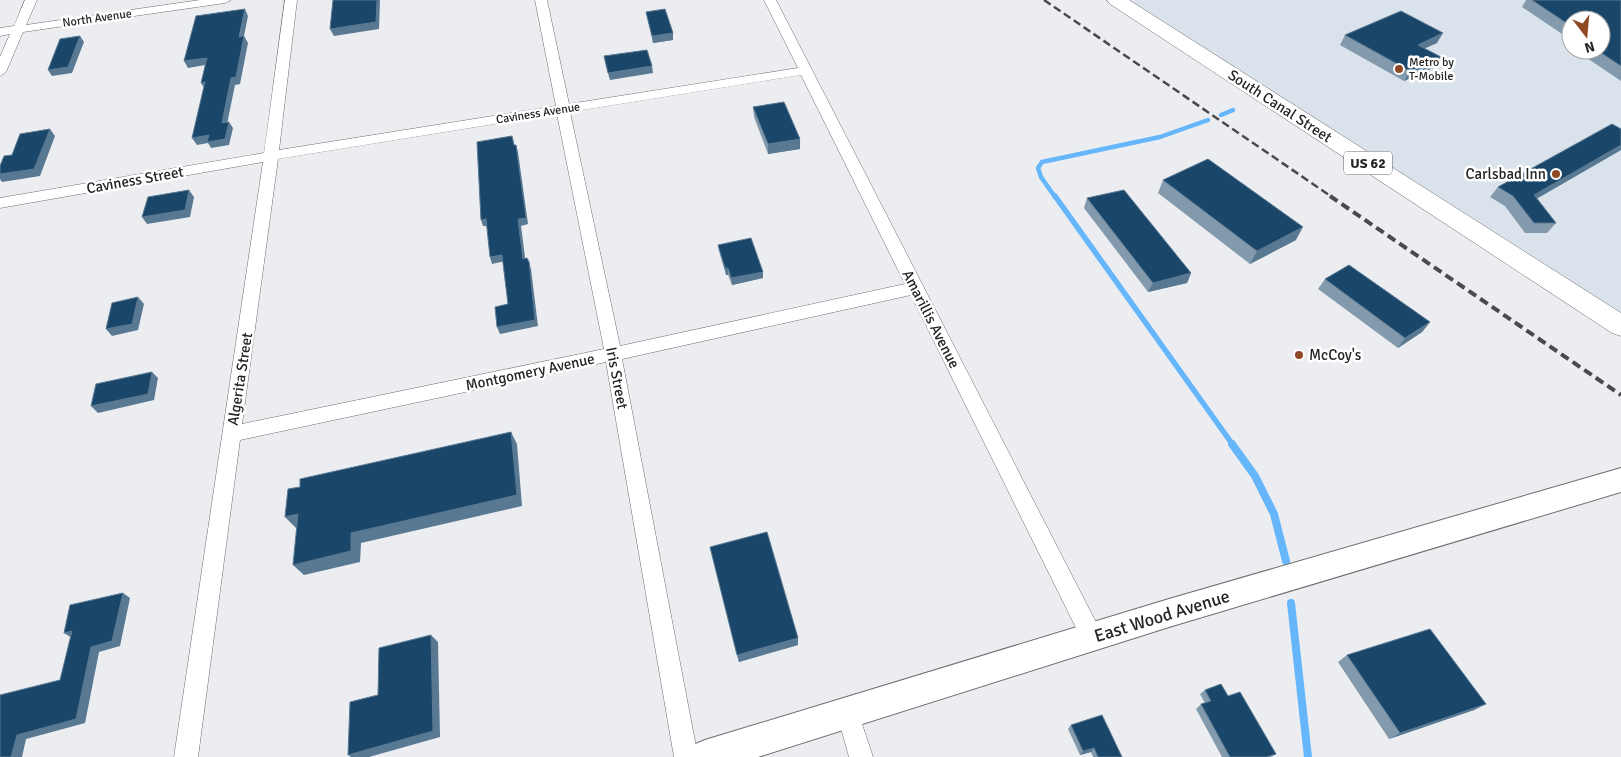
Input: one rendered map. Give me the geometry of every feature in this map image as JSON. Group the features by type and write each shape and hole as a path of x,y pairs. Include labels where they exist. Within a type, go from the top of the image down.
{"highway":[{"name":"South Canal Street","path":"1116,0 1621,326"}],"main road":[{"name":"East Wood Avenue","path":"704,757 1092,637 1621,480"}],"street":[{"path":"0,72 30,0"},
{"name":"North Avenue","path":"0,32 225,0"},
{"name":"Algerita Street","path":"186,757 252,304 291,0"},
{"name":"Iris Street","path":"541,0 612,354 686,757"},
{"name":"Amarillis Avenue","path":"770,0 1092,637"},
{"name":"Caviness Avenue","path":"271,156 806,70"},
{"name":"Caviness Street","path":"0,203 271,156"},
{"name":"Montgomery Avenue","path":"232,434 915,288"},
{"path":"848,714 861,757"}],"shaded area":[{"path":"1116,0 1621,0 1621,326"}],"building":[{"path":"333,0 377,0 376,22 330,29"},
{"path":"1532,0 1621,0 1621,66 1611,59 1611,10 1561,10 1561,19"},
{"path":"245,9 239,37 244,36 236,77 231,78 222,123 229,122 225,139 207,142 209,135 192,138 205,82 201,83 207,58 184,61 196,16"},
{"path":"665,9 673,33 652,36 646,12"},
{"path":"1401,11 1443,33 1418,45 1441,57 1410,71 1345,35"},
{"path":"80,36 68,67 48,70 60,39"},
{"path":"647,50 652,66 608,73 604,56"},
{"path":"784,102 800,139 768,144 753,107"},
{"name":"Carlsbad Inn","path":"1612,124 1621,129 1621,145 1534,195 1556,223 1534,223 1513,196 1498,187"},
{"path":"50,129 34,169 0,174 0,166 4,156 12,155 20,134"},
{"path":"512,136 514,145 516,145 526,218 518,219 523,259 527,258 529,262 535,320 497,327 495,307 508,304 502,255 490,257 486,219 481,220 477,142"},
{"path":"1208,159 1303,227 1257,251 1163,180"},
{"path":"189,190 185,210 142,217 148,197"},
{"path":"1124,190 1191,273 1153,283 1087,198"},
{"path":"751,238 763,272 731,278 728,268 725,268 718,245"},
{"path":"1349,265 1430,322 1405,338 1325,279"},
{"path":"138,297 132,324 106,329 112,303"},
{"path":"152,372 148,394 91,406 96,384"},
{"path":"511,432 517,495 351,533 351,551 293,565 298,514 285,517 288,489 300,487 300,479"},
{"path":"767,532 798,638 737,655 710,547"},
{"path":"123,593 112,641 91,647 76,719 17,735 11,757 0,757 0,695 60,680 72,631 64,633 70,605"},
{"path":"1430,629 1486,704 1400,733 1347,655"},
{"path":"431,635 433,731 348,755 350,702 378,695 379,648"},
{"path":"1221,684 1228,696 1240,692 1276,754 1266,757 1230,757 1201,704 1211,701 1205,690"},
{"path":"1102,715 1122,757 1098,757 1094,748 1083,751 1071,725"}],"waterway":[{"path":"1221,115 1233,110"},
{"path":"1055,197 1041,177 1038,168 1042,162 1160,137 1208,120"},
{"path":"1055,196 1233,445"},
{"path":"1232,444 1255,476 1274,514 1286,561"},
{"path":"1291,603 1308,757"}],"railway":[{"path":"1044,0 1332,197"},
{"path":"1330,196 1621,395"}],"place":[{"name":"Metro by T-Mobile","path":"1399,69"},
{"name":"Carlsbad Inn","path":"1556,174"},
{"name":"McCoy's","path":"1299,355"}]}
